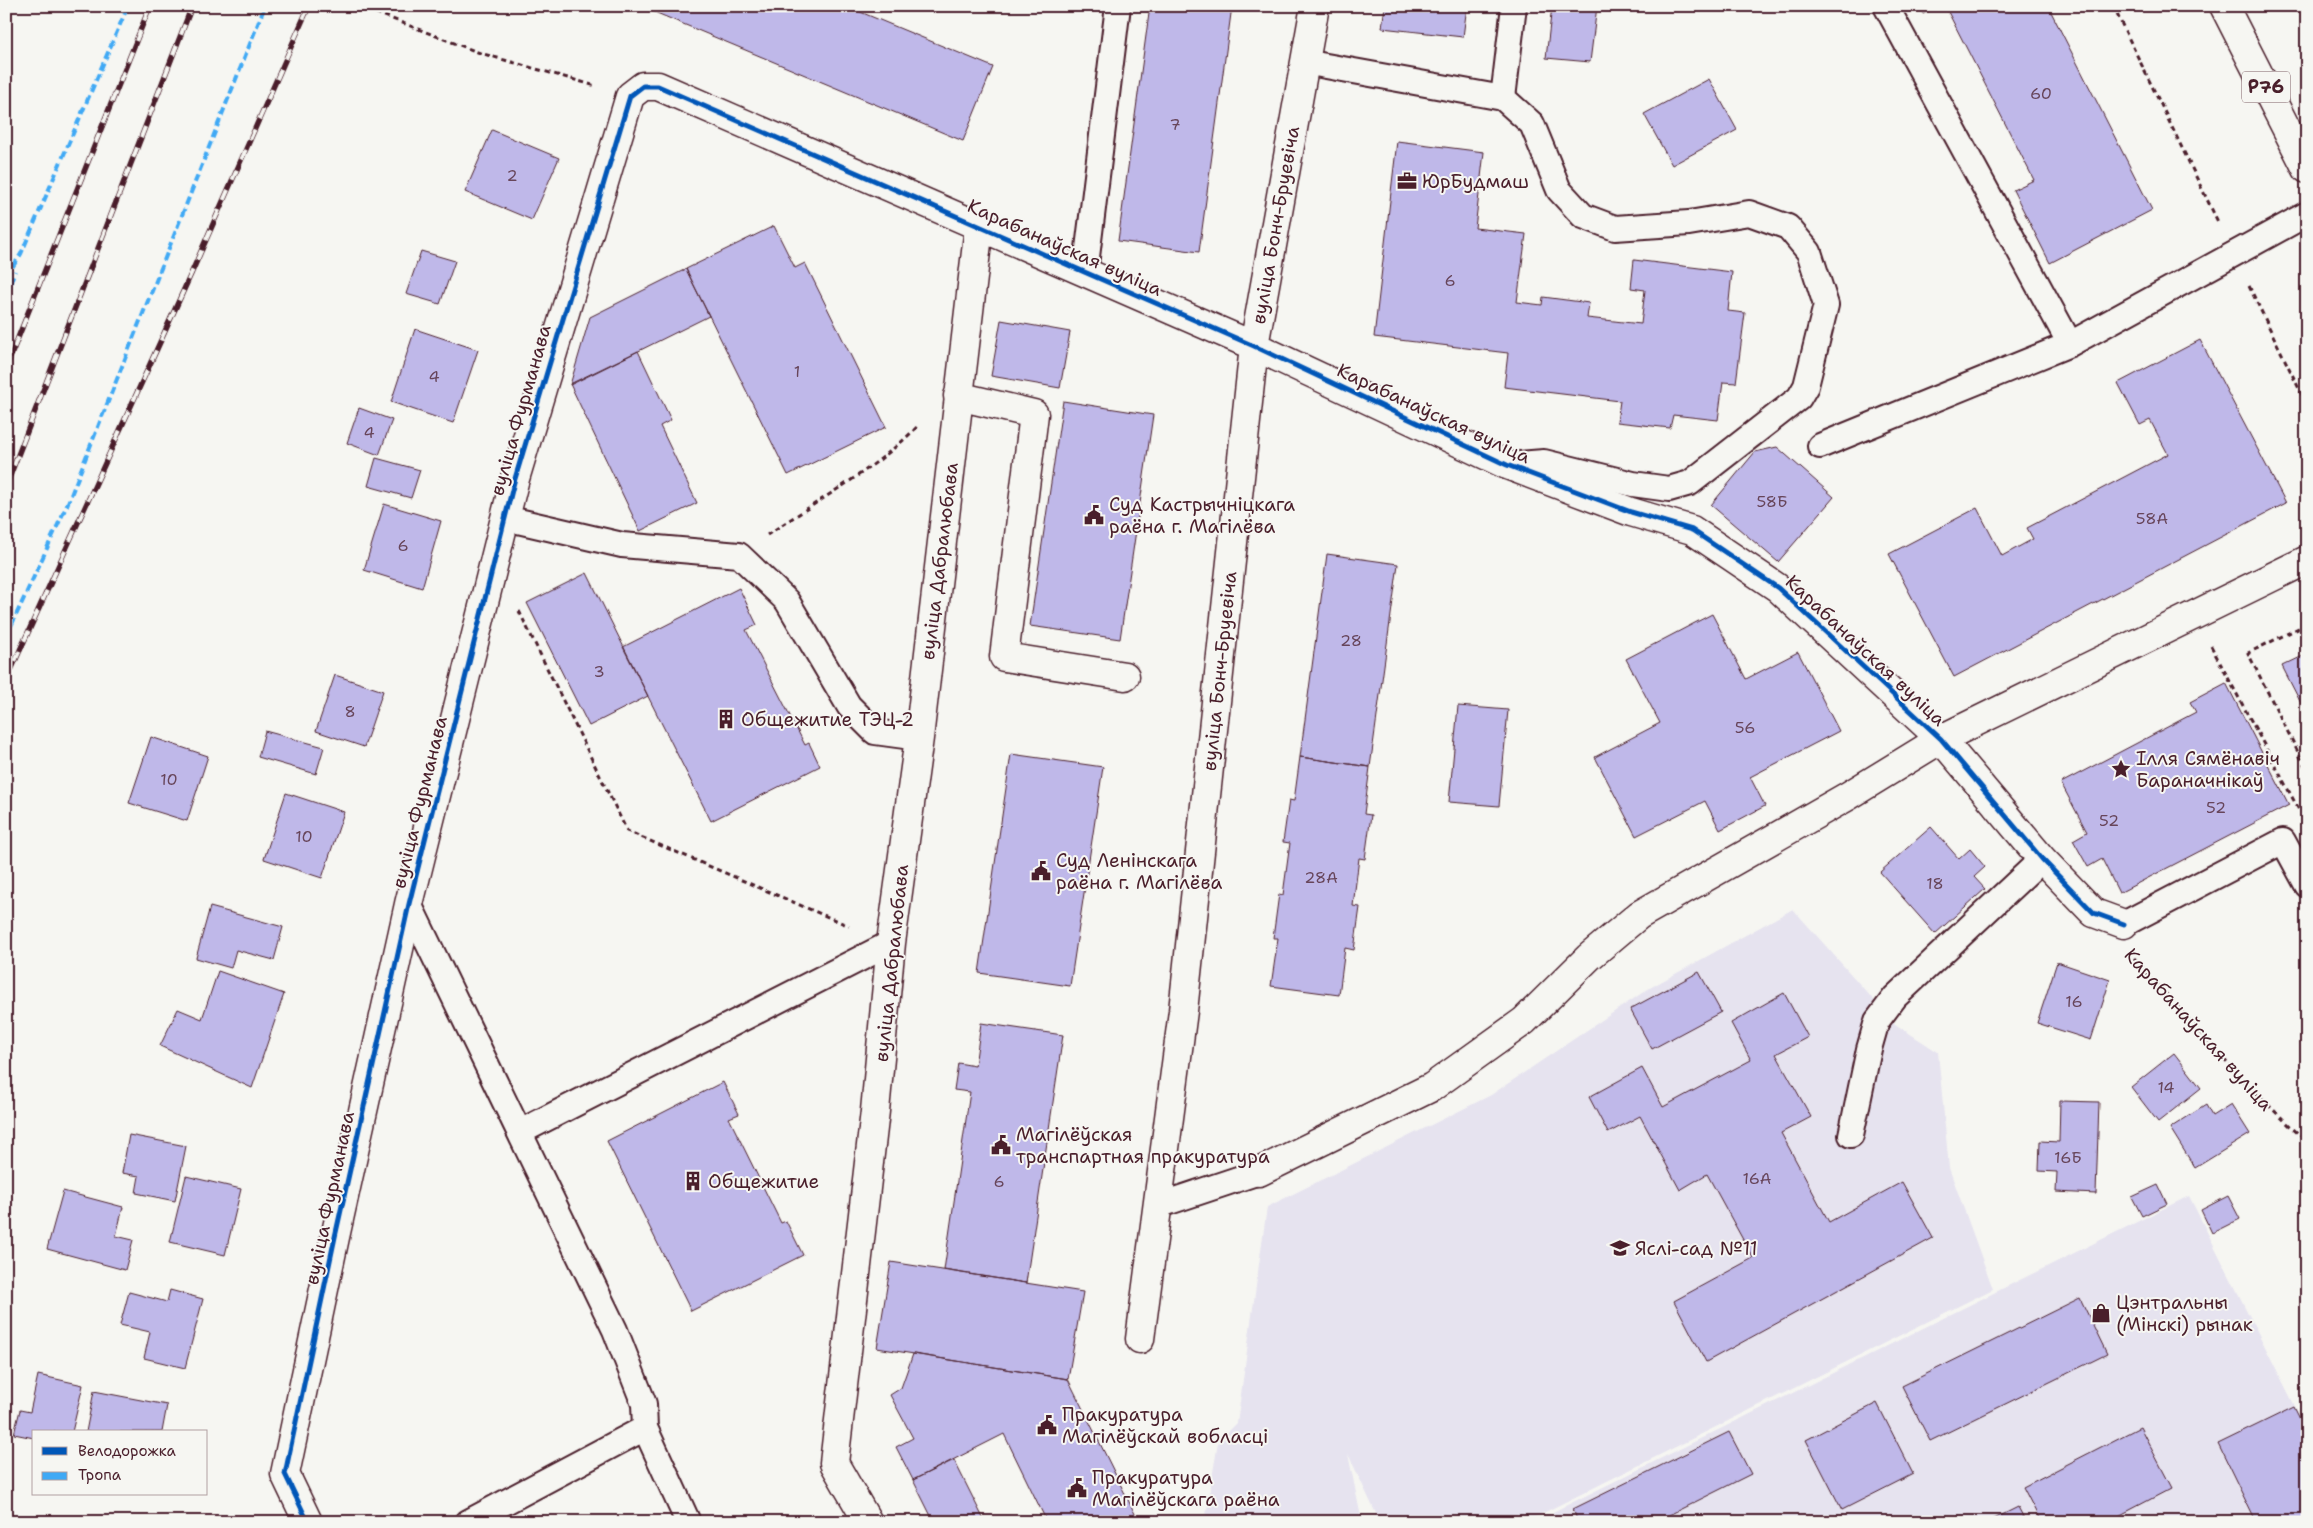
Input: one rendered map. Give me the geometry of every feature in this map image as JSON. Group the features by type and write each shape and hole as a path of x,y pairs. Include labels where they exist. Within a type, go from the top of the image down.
{"street":[{"name":"вуліца Бонч-Бруевіча","path":"1140,1339 1183,1011 1254,346 1315,6"},
{"name":"Р76","path":"2224,6 2307,168"},
{"name":"Карабанаўская вуліца","path":"630,96 643,86 658,86 1254,346 1507,465 1631,512 1692,530 1778,588 1941,739 2042,859 2094,913 2124,924"},
{"name":"вуліца Фурманава","path":"308,1522 285,1474 335,1237 409,904 514,482 630,96"},
{"name":"вуліца Дабралюбава","path":"868,1522 834,1463 873,1131 891,944 919,738 979,226"},
{"path":"958,396 1034,414 1004,657 1125,676"},
{"path":"1259,1172 1432,1087 1524,1021 1589,957 1639,915 1848,796 1941,739 2307,560"}],"lane":[{"path":"1085,273 1118,6"},
{"path":"1503,98 1514,6"},
{"path":"1886,6 2070,344"},
{"path":"1304,62 1503,98 1532,124 1559,190 1583,216 1615,228 1689,223 1749,213 1788,227 1809,252 1826,305 1806,386 1798,398 1690,483 1669,489 1633,484 1544,462 1507,465"},
{"path":"1820,446 2070,344 2307,214"},
{"path":"505,518 622,545 738,555 788,601 849,706 875,732 919,738"},
{"path":"2124,924 2283,841 2307,885"},
{"path":"1851,1135 1869,1049 1877,1021 1895,997 2042,859"},
{"path":"409,904 615,1330 644,1404 646,1428 688,1522"},
{"path":"520,1132 891,944"},
{"path":"1157,1206 1259,1172"},
{"path":"468,1522 646,1428"}],"path":[{"path":"359,6 480,53 630,96"},
{"path":"2113,6 2307,405"},
{"path":"2298,6 2307,23"},
{"path":"738,555 852,479 904,440 933,410 958,396"},
{"path":"494,560 627,830 891,944"},
{"path":"2194,615 2302,815"},
{"path":"2307,624 2248,653 2307,770"}],"shaded area":[{"name":"Яслі-сад №11","path":"1793,909 1895,1024 1938,1052 1949,1168 1993,1289 1525,1522 1380,1522 1348,1454 1362,1522 1205,1522 1218,1442 1237,1423 1267,1207 1491,1095 1648,989"},
{"name":"Цэнтральны (Мінскі) рынак","path":"2189,1196 2307,1430 2307,1522 1558,1522 1553,1512"}],"building":[{"path":"654,6 846,6 993,67 963,141 652,11"},
{"path":"1150,6 1232,6 1199,252 1118,241"},
{"path":"1385,6 1467,6 1463,37 1382,28"},
{"path":"1552,6 1597,6 1590,62 1546,58"},
{"path":"1919,6 1939,6 1923,14"},
{"path":"1945,6 2048,6 2152,210 2050,263 2013,190 2034,180"},
{"path":"1709,79 1737,130 1672,165 1644,114"},
{"path":"492,130 559,158 532,220 465,192"},
{"path":"1397,141 1484,152 1475,228 1526,234 1517,302 1542,305 1543,297 1589,303 1587,318 1641,324 1645,290 1631,288 1634,260 1732,272 1728,311 1745,313 1736,383 1723,382 1718,420 1673,415 1670,428 1617,422 1620,401 1504,387 1508,353 1374,337"},
{"path":"774,226 795,268 805,263 886,427 788,475 686,269"},
{"path":"421,251 455,261 440,304 406,294"},
{"path":"686,269 709,316 570,385 590,317"},
{"path":"1001,320 1070,332 1060,388 991,376"},
{"path":"415,329 478,350 453,423 391,402"},
{"path":"2200,340 2286,503 1954,677 1889,554 1977,508 2002,556 2033,539 2027,528 2168,454 2150,420 2140,425 2118,383"},
{"path":"638,351 671,420 660,426 697,503 640,531 570,384"},
{"name":"Суд Кастрычніцкага раёна г. Магілёва","path":"1063,401 1153,415 1120,639 1030,626"},
{"path":"359,408 392,420 379,455 347,443"},
{"path":"1777,447 1834,497 1778,562 1711,505 1755,452"},
{"path":"376,458 420,470 411,498 368,486"},
{"path":"384,504 441,521 422,588 364,570"},
{"path":"1327,554 1398,564 1370,767 1300,757"},
{"path":"587,573 648,696 589,726 527,603"},
{"name":"Общежитие ТЭЦ-2","path":"739,588 757,625 746,630 805,745 809,743 820,766 711,821 623,647"},
{"path":"1712,614 1746,679 1798,652 1839,731 1750,777 1765,806 1720,830 1705,801 1636,836 1595,757 1660,723 1626,659"},
{"path":"2307,654 2307,715 2282,666"},
{"path":"335,675 383,691 364,747 316,731"},
{"path":"2226,683 2289,805 2119,893 2102,859 2088,867 2073,840 2087,832 2061,783 2196,712 2190,702"},
{"path":"1458,706 1508,710 1499,806 1449,802"},
{"path":"265,731 324,747 316,774 258,757"},
{"path":"151,737 208,756 187,821 129,803"},
{"name":"Суд Ленінскага раёна г. Магілёва","path":"1011,754 1103,767 1070,986 979,973"},
{"path":"1300,757 1370,767 1364,814 1371,815 1365,859 1359,858 1353,906 1360,907 1354,950 1345,948 1339,995 1271,986 1278,938 1273,938 1279,894 1283,895 1290,843 1283,842 1289,800 1294,801"},
{"path":"286,793 344,812 322,878 264,859"},
{"path":"1931,827 1959,859 1970,849 1985,867 1974,877 1985,889 1935,934 1880,872"},
{"path":"210,907 283,927 274,960 236,950 231,968 196,958"},
{"path":"2057,962 2110,980 2091,1040 2037,1023"},
{"path":"218,971 284,994 252,1088 160,1046 178,1009 202,1019"},
{"path":"1699,972 1721,1012 1652,1049 1630,1009"},
{"path":"1784,993 1808,1037 1776,1054 1811,1117 1781,1133 1829,1222 1902,1182 1933,1238 1706,1362 1674,1301 1753,1258 1707,1174 1680,1190 1640,1116 1608,1133 1589,1097 1642,1068 1663,1107 1751,1060 1731,1023"},
{"name":"Магілёўская транспартная пракуратура","path":"981,1023 1063,1035 1026,1283 944,1270 970,1092 954,1090 958,1063 975,1066"},
{"path":"2174,1053 2201,1088 2158,1122 2131,1087"},
{"name":"Общежитие","path":"723,1082 739,1114 729,1118 781,1223 786,1221 803,1255 691,1311 607,1141"},
{"path":"2060,1101 2099,1102 2096,1194 2056,1192 2057,1172 2039,1171 2040,1141 2059,1142"},
{"path":"2231,1104 2250,1134 2195,1168 2170,1128 2206,1105 2212,1116"},
{"path":"129,1135 186,1146 175,1201 136,1193 139,1176 122,1173"},
{"path":"186,1176 241,1189 225,1255 170,1242"},
{"path":"2158,1185 2167,1204 2142,1216 2132,1197"},
{"path":"63,1191 123,1207 116,1236 133,1240 125,1270 47,1249"},
{"path":"2228,1196 2240,1219 2212,1233 2201,1210"},
{"path":"891,1262 1083,1292 1068,1379 877,1348"},
{"path":"170,1290 203,1299 185,1368 144,1358 150,1332 120,1325 129,1292 167,1302"},
{"path":"2080,1298 2107,1354 1930,1441 1902,1386"},
{"path":"913,1354 1068,1379 1139,1522 1047,1522 1004,1434 913,1480 896,1447 913,1438 890,1395 901,1388"},
{"path":"38,1375 83,1385 72,1430 32,1430 32,1438 14,1434 20,1410 30,1412"},
{"path":"94,1391 167,1405 162,1430 86,1430"},
{"path":"1877,1403 1913,1474 1842,1510 1806,1440"},
{"path":"2294,1407 2307,1433 2307,1522 2256,1522 2218,1444"},
{"path":"2140,1427 2172,1488 2107,1522 2041,1522 2023,1487"},
{"path":"1729,1432 1751,1474 1655,1522 1578,1522 1573,1509"},
{"path":"954,1460 985,1522 934,1522 913,1480"},
{"path":"2018,1507 2026,1522 1988,1522"}],"railway":[{"path":"6,368 150,6"},
{"path":"6,486 192,6"},
{"path":"6,681 191,274 309,6"}],"marked path":[{"path":"6,277 21,254 128,6"},
{"path":"6,637 67,505 265,6"},
{"path":"6,294 15,271"}],"cycle path":[{"path":"308,1522 285,1474 335,1237 409,904 514,482 630,96 643,86 658,86 1254,346 1507,465 1631,512 1692,530 1778,588 1941,739 2042,859 2094,913 2124,924"}],"place":[{"name":"ЮрБудмаш","path":"1407,181"},
{"name":"Суд Кастрычніцкага раёна г. Магілёва","path":"1094,515"},
{"name":"Общежитие ТЭЦ-2","path":"726,719"},
{"name":"Ілля Сямёнавіч Бараначнікаў","path":"2121,769"},
{"name":"Суд Ленінскага раёна г. Магілёва","path":"1041,871"},
{"name":"Магілёўская транспартная пракуратура","path":"1001,1145"},
{"name":"Общежитие","path":"693,1181"},
{"name":"Яслі-сад №11","path":"1620,1248"},
{"name":"Цэнтральны (Мінскі) рынак","path":"2101,1313"},
{"name":"Пракуратура Магілёўскай вобласці","path":"1047,1425"},
{"name":"Пракуратура Магілёўскага раёна","path":"1077,1488"}]}
